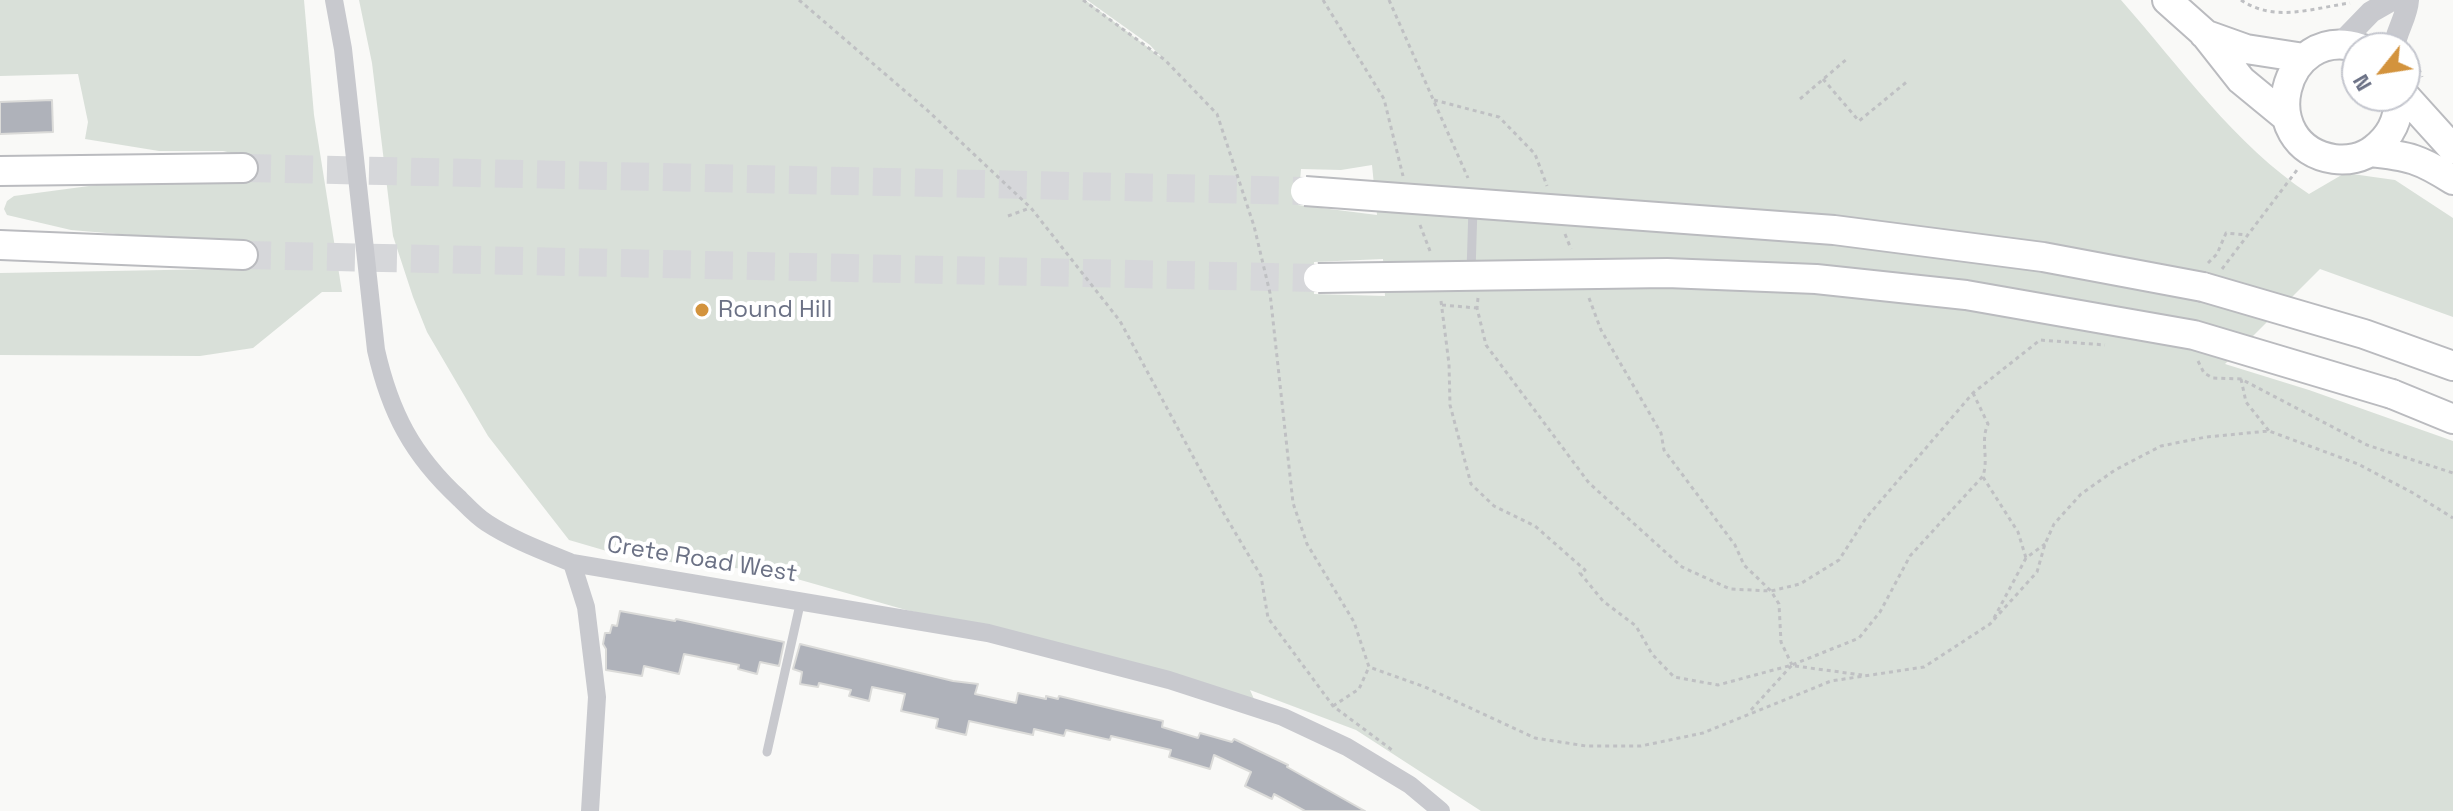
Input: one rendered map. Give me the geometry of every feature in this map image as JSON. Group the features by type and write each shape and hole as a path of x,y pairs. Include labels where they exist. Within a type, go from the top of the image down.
{"highway":[{"path":"2167,0 2204,33 2241,80 2286,117 2300,142 2312,152 2341,160 2370,152 2407,156 2422,161 2453,180"},
{"path":"2204,33 2246,49 2304,58"},
{"path":"2286,117 2285,91 2295,68 2304,58 2320,49 2341,47"},
{"path":"2421,98 2453,149"},
{"path":"2370,152 2385,140 2395,124 2396,112"},
{"path":"0,171 243,168"},
{"path":"1305,191 1472,194 1834,230 2043,257 2203,287 2351,329 2443,361"},
{"path":"0,245 243,255"},
{"path":"1318,278 1474,285 1667,273 1816,279 1966,295 2194,335 2392,394 2453,419"}],"street":[{"name":"Crete Road West","path":"334,0 343,49 376,350 385,388 398,422 439,480 486,522 528,545 572,563 988,633 1169,680 1283,717 1376,762 1441,811"},
{"path":"2359,32 2371,12 2392,0"},
{"path":"2396,32 2408,0"},
{"path":"572,563 586,607 597,697 590,811"}],"lane":[{"path":"1472,194 1474,285"},
{"path":"767,752 801,600"}],"path":[{"path":"799,0 927,110 1031,208 1120,321 1261,576 1268,618 1333,706 1396,754"},
{"path":"1083,0 1165,60 1217,114 1254,226 1270,293 1293,503 1307,544 1354,622 1369,667 1359,689 1333,706"},
{"path":"1323,0 1384,99 1404,179"},
{"path":"1389,0 1472,194"},
{"path":"2241,0 2255,10 2270,13 2361,3"},
{"path":"1800,99 1848,58"},
{"path":"1823,79 1859,121 1909,80"},
{"path":"1433,100 1499,117 1535,154 1552,198"},
{"path":"2221,270 2312,152"},
{"path":"1008,216 1031,208"},
{"path":"1418,219 1433,260"},
{"path":"1562,227 1573,257"},
{"path":"1474,285 1486,345 1589,483 1682,567 1730,589 1771,591 1800,584 1839,560 1866,518 1973,393 2040,340 2118,346"},
{"path":"1584,286 1601,330 1661,433 1664,450 1735,545 1744,565 1771,591 1779,604 1781,642 1792,665"},
{"path":"1439,290 1450,405 1471,484 1494,506 1535,526 1585,570 1580,573 1591,587 1603,601 1636,626 1652,654 1674,677 1718,685 1792,665 1859,638 1880,612 1910,556 1983,476 1988,460 1983,435 1988,424 1973,393"},
{"path":"1442,305 1477,308"},
{"path":"2196,358 2204,373 2213,378 2241,379 2367,445 2453,473"},
{"path":"2241,379 2246,402 2269,431"},
{"path":"1369,667 1425,687 1535,738 1586,746 1641,746 1703,733 1831,681 1924,667 1990,624 2037,572 2054,524 2081,494 2115,470 2161,446 2206,437 2269,431 2358,464 2453,518"},
{"path":"1983,476 2018,532 2026,558"},
{"path":"1990,624 2026,558 2045,544"},
{"path":"1749,713 1792,665"},
{"path":"1792,665 1870,676"}],"shaded area":[{"path":"0,0 304,0 314,115 342,292 322,292 253,348 200,356 0,355 0,273 220,269 229,268 248,247 219,238 200,241 71,230 7,215 4,209 7,201 14,196 134,180 223,184 236,178 245,156 223,151 159,151 85,139 88,122 78,74 0,76"},
{"path":"359,0 1085,0 1162,58 1150,45 1087,0 2121,0 2233,129 2309,194 2345,173 2395,180 2453,218 2453,317 2320,269 2225,364 2453,441 2453,811 1481,811 1356,730 1250,690 1254,699 1051,641 906,610 769,571 617,554 569,540 488,436 427,332 393,236 372,63","holes":["1372,165 1377,215 1298,205 1301,169 1341,170","1383,259 1385,296 1314,294 1314,262"]}],"building":[{"path":"52,100 53,132 0,134 0,102"},
{"path":"620,611 676,619 784,642 779,666 760,662 757,674 738,669 739,665 684,654 679,674 644,666 642,676 606,670 605,633 610,633 612,625 617,626"},
{"path":"800,644 953,681 978,684 975,694 1016,703 1018,693 1046,699 1046,696 1058,699 1059,696 1163,721 1162,727 1198,738 1200,733 1232,742 1234,739 1288,765 1365,811 1305,811 1274,794 1272,799 1245,786 1251,772 1214,755 1210,769 1169,757 1171,750 1111,736 1110,740 1066,730 1064,736 1034,729 1033,735 969,721 966,735 936,728 938,719 901,711 905,694 872,687 869,701 849,696 851,690 819,683 818,687 800,684 802,672 793,669"}],"tunnel":[{"path":"243,168 1305,191"},
{"path":"243,255 1318,278"}],"place":[{"name":"Round Hill","path":"702,310"}]}
